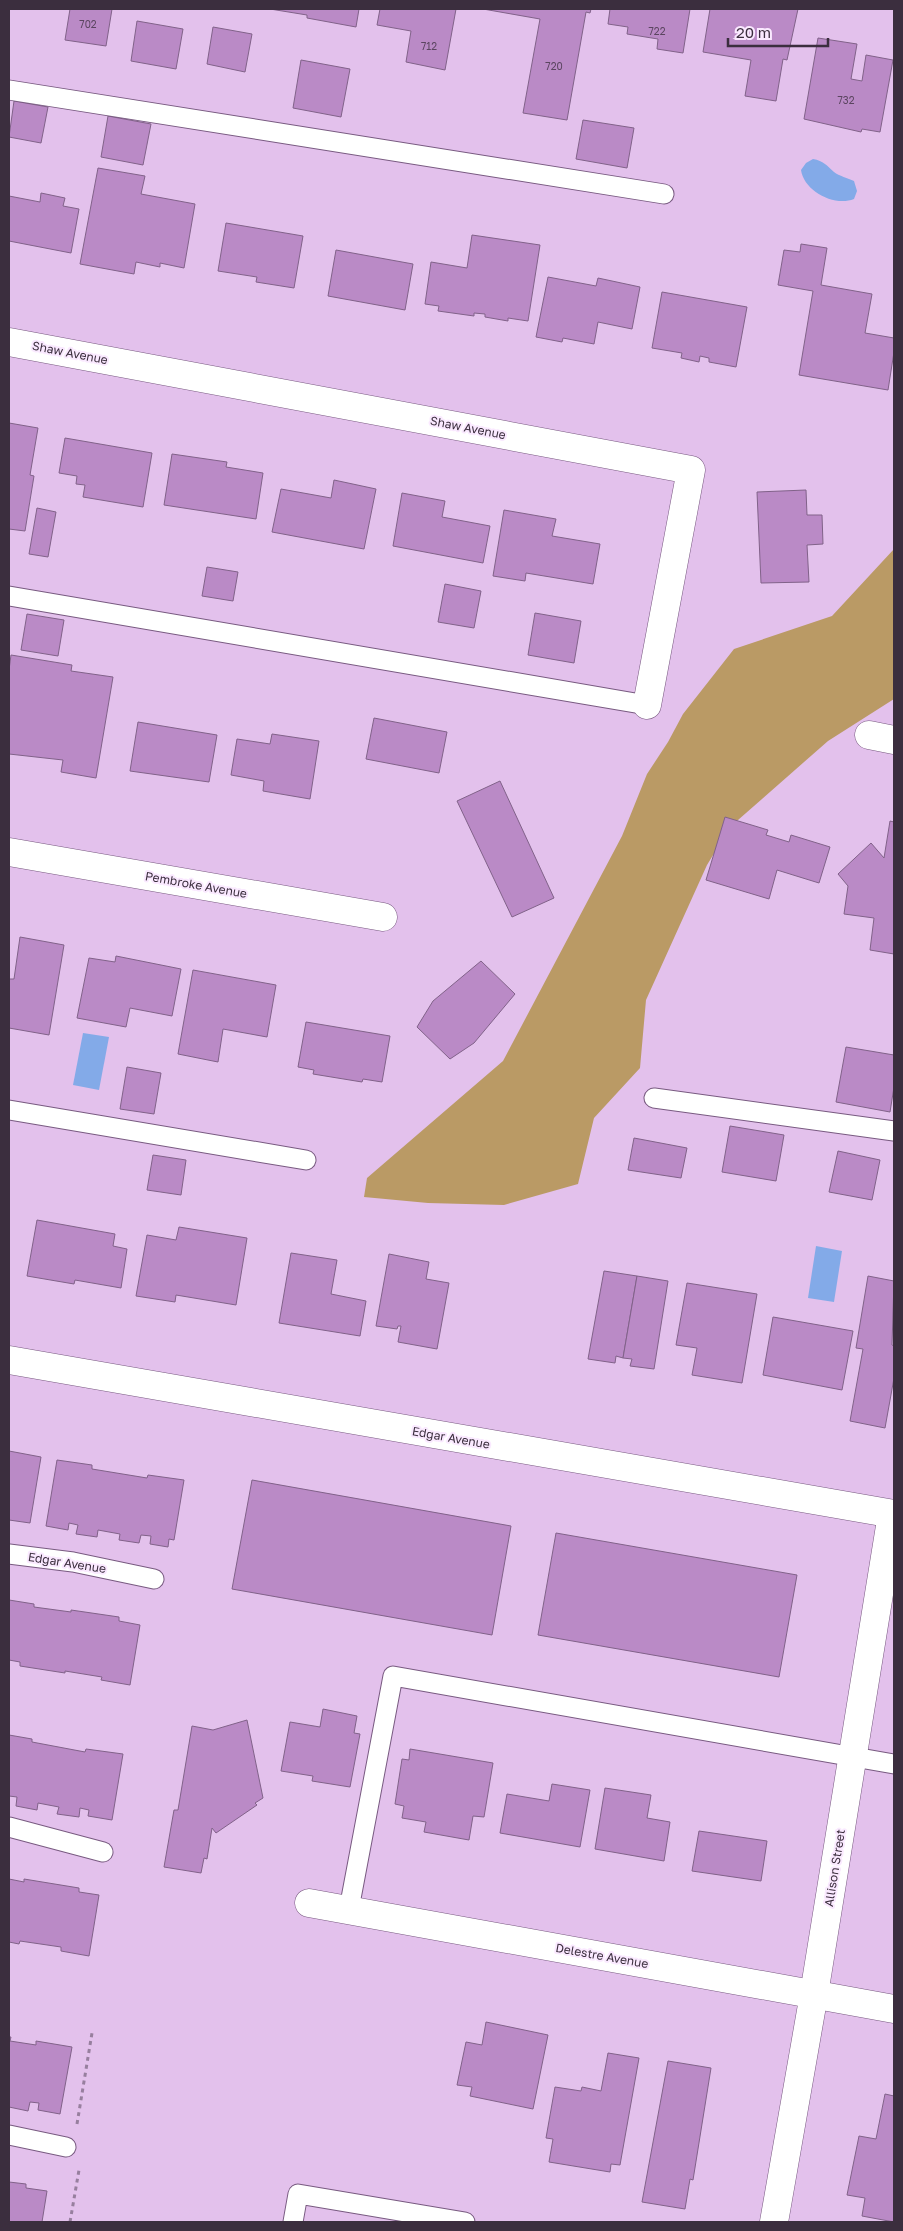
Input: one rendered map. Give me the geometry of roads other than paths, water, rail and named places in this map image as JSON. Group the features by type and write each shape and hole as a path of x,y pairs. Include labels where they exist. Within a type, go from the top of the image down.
{"street":[{"name":"Shaw Avenue","path":"9,342 691,470 647,705"},
{"name":"Pembroke Avenue","path":"9,852 384,917"},
{"name":"Edgar Avenue","path":"9,1360 893,1514"},
{"name":"Allison Street","path":"774,2222 814,1994 893,1514"},
{"name":"Delestre Avenue","path":"309,1903 894,2009"}],"lane":[{"path":"9,90 664,194"},
{"path":"9,596 647,705"},
{"path":"654,1098 894,1131"},
{"path":"9,1110 306,1160"},
{"name":"Edgar Avenue","path":"9,1554 73,1562 154,1579"},
{"path":"348,1909 393,1676 894,1764"},
{"path":"9,1827 103,1852"},
{"path":"9,2135 66,2147"},
{"path":"293,2222 298,2194 465,2222"}],"water":[{"path":"813,159 827,165 838,175 854,181 857,191 854,199 838,201 829,199 814,191 803,178 801,170 806,163"},
{"path":"83,1033 109,1037 99,1090 73,1085"},
{"path":"816,1246 842,1251 834,1302 808,1298"}]}
